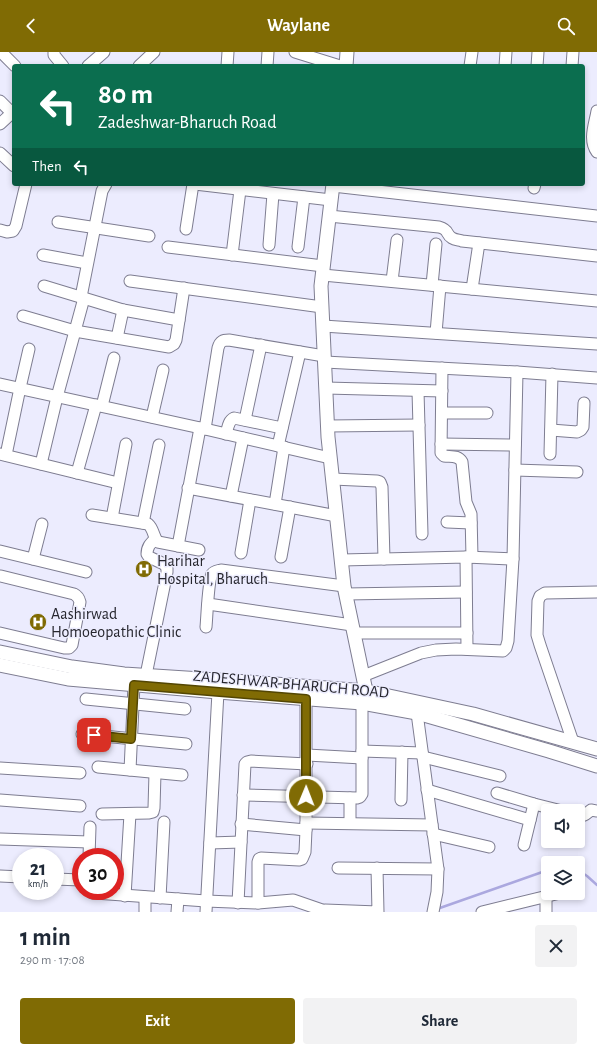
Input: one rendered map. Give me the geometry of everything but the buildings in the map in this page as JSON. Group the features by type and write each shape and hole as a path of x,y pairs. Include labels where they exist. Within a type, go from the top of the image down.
{"main road":[{"path":"346,64 347,52"},
{"path":"333,186 321,286 330,458 345,590 363,676 365,700"},
{"name":"ZADESHWAR-BHARUCH ROAD","path":"0,652 72,667 124,674 262,683 365,700 473,714 597,750"},
{"name":"ZADESHWAR-BHARUCH ROAD","path":"0,665 68,679 306,699 365,700 417,713 597,766"}],"street":[{"path":"2,52 12,64"},
{"path":"90,64 104,52"},
{"path":"141,64 154,52"},
{"path":"227,64 228,52"},
{"path":"267,64 268,52"},
{"path":"295,52 333,64"},
{"path":"470,64 472,52"},
{"path":"505,64 506,52"},
{"path":"537,64 538,52"},
{"path":"572,64 573,52"},
{"path":"53,53 61,64"},
{"path":"0,101 12,111"},
{"path":"597,110 588,138 597,152"},
{"path":"0,124 12,113"},
{"path":"0,153 12,170"},
{"path":"0,230 7,232 13,231 16,226 26,186"},
{"path":"41,464 75,331 87,263 102,191 105,186"},
{"path":"186,229 194,186"},
{"path":"217,186 331,200"},
{"path":"342,186 597,216"},
{"path":"232,255 240,190"},
{"path":"269,245 273,194"},
{"path":"298,247 304,197"},
{"path":"329,216 439,227 448,231 452,238 462,241 597,256"},
{"path":"58,222 149,236"},
{"path":"392,281 397,240"},
{"path":"472,289 479,243"},
{"path":"436,244 436,333"},
{"path":"168,247 232,255 392,281 597,301"},
{"path":"44,255 87,263"},
{"path":"130,281 322,307"},
{"path":"44,286 124,310 179,320"},
{"path":"23,316 75,331 169,347 174,344 176,340 184,288"},
{"path":"117,338 124,310"},
{"path":"323,326 597,344"},
{"path":"178,546 188,488 219,343 223,340 300,352 325,359 597,378"},
{"path":"245,420 261,345"},
{"path":"29,349 3,454 118,484"},
{"path":"275,504 282,428 300,352"},
{"path":"77,473 114,358"},
{"path":"442,368 442,453 444,456 460,458 462,462 466,502 471,514 466,592 467,649"},
{"path":"152,417 163,370"},
{"path":"363,676 421,653 436,650 467,649 503,651 506,648 508,642 513,559 517,372"},
{"path":"550,454 552,374"},
{"path":"0,384 202,428 330,458"},
{"path":"326,388 442,391"},
{"path":"418,391 422,534"},
{"path":"551,430 577,432 581,430 583,427 584,403"},
{"path":"442,413 487,413"},
{"path":"226,434 229,423 234,418 282,428"},
{"path":"328,426 419,425"},
{"path":"231,496 243,438"},
{"path":"112,518 126,444"},
{"path":"441,444 515,445"},
{"path":"143,523 159,445"},
{"path":"515,470 577,472"},
{"path":"333,479 380,482 382,486 384,559"},
{"path":"188,488 337,516"},
{"path":"241,553 250,500"},
{"path":"281,557 290,507"},
{"path":"92,515 148,524 151,526 155,539 158,542 199,550"},
{"path":"447,522 471,523"},
{"path":"33,559 42,524"},
{"path":"146,675 167,572 167,568 164,564 160,561 149,558 146,554 147,549 155,539"},
{"path":"0,551 86,572"},
{"path":"342,560 469,557 513,559"},
{"path":"206,627 212,575 214,572 220,570 345,590 466,592"},
{"path":"0,633 69,648 72,645 80,602 78,596 69,593 1,576"},
{"path":"573,742 537,635 538,601 540,596 545,593 597,592"},
{"path":"208,604 353,629 467,633"},
{"path":"55,663 58,646"},
{"path":"130,770 134,685"},
{"path":"206,907 218,692"},
{"path":"86,699 185,709"},
{"path":"258,904 259,859 299,860 302,859 305,852 307,760 306,699"},
{"path":"243,795 360,797 362,794 362,755 365,700"},
{"path":"417,713 438,869 436,910"},
{"path":"82,734 186,744"},
{"path":"401,800 402,752"},
{"path":"243,906 241,842 245,764 247,762 251,760 307,760 402,752 422,755 500,776"},
{"path":"98,767 182,775"},
{"path":"0,768 80,773"},
{"path":"102,814 153,812 155,773"},
{"path":"427,790 530,820"},
{"path":"497,793 541,806"},
{"path":"350,798 350,823"},
{"path":"0,800 80,806"},
{"path":"524,845 534,804"},
{"path":"585,815 591,810 597,811"},
{"path":"130,814 125,896 178,899 206,907 243,906 294,900 321,911 378,912 377,868"},
{"path":"160,898 164,822"},
{"path":"242,824 306,826 350,823 433,830 489,847"},
{"path":"89,848 90,827"},
{"path":"0,839 89,842"},
{"path":"210,843 241,842"},
{"path":"338,868 438,869"},
{"path":"0,876 12,877"},
{"path":"145,897 145,912"},
{"path":"482,912 541,897"},
{"path":"177,912 178,899"},
{"path":"546,900 546,912"}],"waterway":[{"path":"437,909 541,872"},
{"path":"585,875 597,885"}],"place":[{"name":"Harihar Hospital, Bharuch","path":"144,569"},
{"name":"Aashirwad Homoeopathic Clinic","path":"38,622"}],"route":[{"path":"94,735 131,739 134,685 306,699 306,796"}]}
